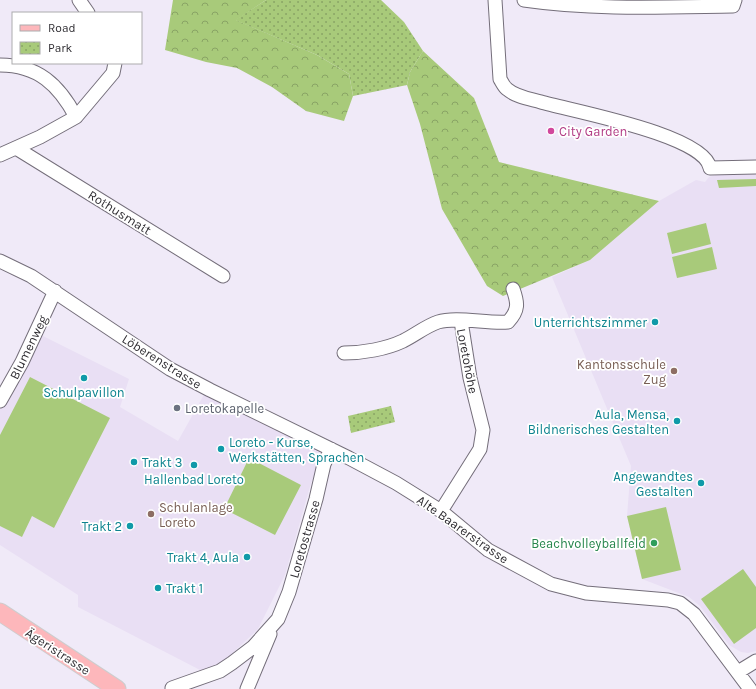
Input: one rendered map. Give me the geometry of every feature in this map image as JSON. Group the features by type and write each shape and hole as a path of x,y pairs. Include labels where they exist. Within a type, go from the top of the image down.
{"main road":[{"name":"Ägeristrasse","path":"0,612 117,689"}],"street":[{"path":"79,0 87,12"},
{"path":"495,0 500,79 507,89 517,95 564,108 625,122 687,144 706,158 710,168 756,167"},
{"path":"524,0 565,5 630,8 733,6 735,0"},
{"path":"0,155 64,125 76,117 113,73 115,64"},
{"path":"0,65 16,65 34,70 46,79 68,101 76,117"},
{"name":"Rothusmatt","path":"16,148 223,276"},
{"name":"Löberenstrasse","path":"0,261 31,276 55,291 170,369 331,449"},
{"path":"461,321 495,323 508,322 515,314 517,302 513,289"},
{"name":"Blumenweg","path":"0,401 22,362 55,291"},
{"name":"Loretohöhe","path":"344,353 356,353 390,345 402,341 440,322 461,321 470,378 483,430 480,449 441,511"},
{"name":"Alte Baarerstrasse","path":"331,449 396,483 441,511 488,550 551,584 586,593 668,600 680,603 694,614 750,689"},
{"name":"Loretostrasse","path":"172,688 220,671 254,647 278,619 289,592 316,499 324,464 331,449"},
{"name":"Loretostrasse","path":"247,689 272,626"},
{"path":"738,672 756,661"}],"shaded area":[{"name":"Kantonsschule Zug","path":"756,174 756,651 748,653 741,652 729,645 700,606 689,597 642,579 627,516 631,466 552,277 590,260 659,201 696,180 705,182 709,177 716,175"},
{"name":"Schulanlage Loreto","path":"39,334 129,379 120,407 178,441 206,391 324,451 311,483 285,575 258,629 222,663 202,671 78,607 78,595 0,545 0,407"}],"green space":[{"path":"173,0 266,0 236,20 317,55 349,74 353,96 344,121 306,111 272,87 237,68 206,62 165,50"},
{"path":"266,0 381,0 404,22 423,51 410,72 407,85 353,96 349,74 317,55 235,20"},
{"path":"423,51 474,98 499,162 659,201 590,260 503,296 487,286 442,209 420,124 407,85 410,72"},
{"path":"756,179 756,186 719,188 717,180"},
{"path":"706,223 711,244 672,254 667,233"},
{"path":"712,247 717,269 677,278 672,257"},
{"path":"30,377 110,418 54,528 32,516 22,537 0,526 0,435"},
{"path":"391,406 395,422 351,433 348,416"},
{"path":"249,458 301,485 275,535 224,509"},
{"name":"Beachvolleyballfeld","path":"666,507 681,570 642,579 627,516"},
{"path":"743,569 756,587 756,628 734,644 701,599"}],"place":[{"name":"City Garden","path":"551,131"},
{"name":"Unterrichtszimmer","path":"655,322"},
{"name":"Kantonsschule Zug","path":"674,371"},
{"name":"Schulpavillon","path":"84,378"},
{"name":"Loretokapelle","path":"177,408"},
{"name":"Aula, Mensa, Bildnerisches Gestalten","path":"677,421"},
{"name":"Loreto - Kurse, Werkstätten, Sprachen","path":"221,449"},
{"name":"Trakt 3","path":"134,462"},
{"name":"Hallenbad Loreto","path":"194,465"},
{"name":"Angewandtes Gestalten","path":"701,483"},
{"name":"Schulanlage Loreto","path":"151,514"},
{"name":"Trakt 2","path":"130,526"},
{"name":"Beachvolleyballfeld","path":"654,543"},
{"name":"Trakt 4, Aula","path":"247,557"},
{"name":"Trakt 1","path":"158,588"}]}
